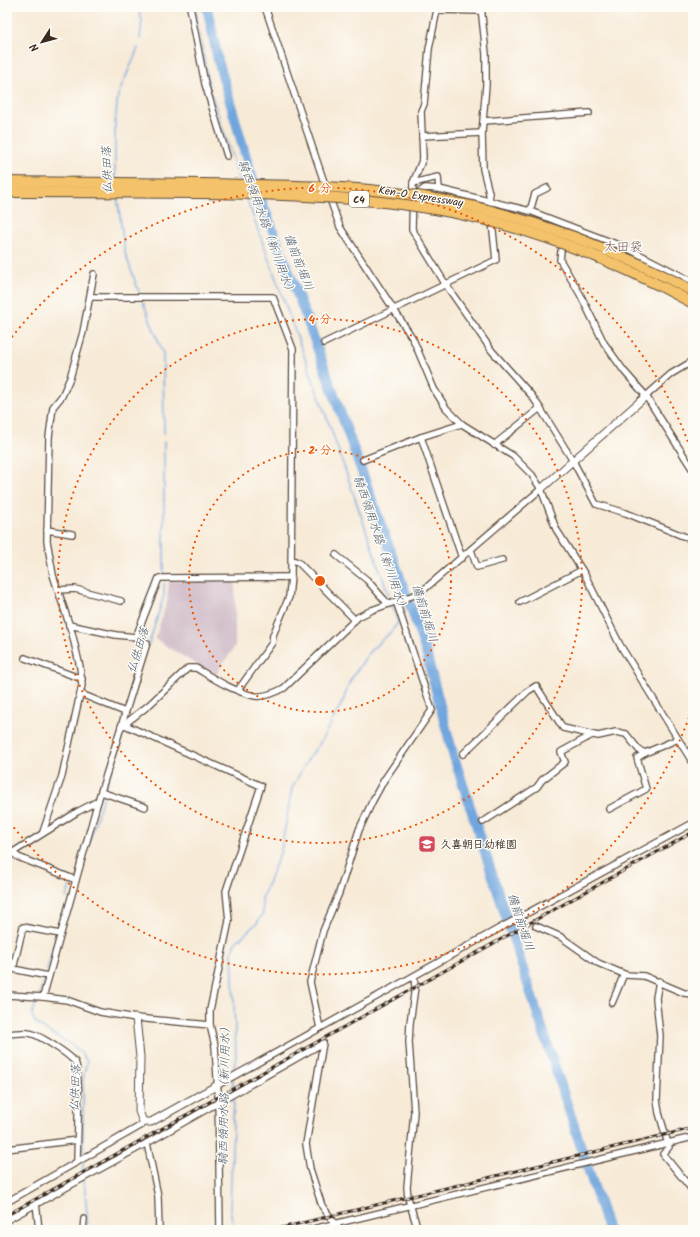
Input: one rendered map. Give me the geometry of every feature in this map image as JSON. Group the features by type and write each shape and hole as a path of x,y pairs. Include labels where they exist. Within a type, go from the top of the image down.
{"highway":[{"name":"Ken-O Expressway","path":"7,182 315,186 424,197 500,213 576,237 619,254 693,289"},
{"name":"Ken-O Expressway","path":"7,192 197,192 318,196 383,201 422,207 498,223 573,247 613,263 688,305"}],"street":[{"path":"190,7 205,84 227,156"},
{"path":"265,7 340,227 396,309 413,339 434,389 446,408 462,424 513,456 532,475 541,488 556,529 582,570 620,645 693,762"},
{"path":"324,343 446,285 496,260 489,200 483,169 482,133 484,121 486,54 481,9 438,10 429,49 424,104 421,111 423,158 413,182 412,229 446,285 492,351 532,396 573,461 596,504 626,513 693,540"},
{"path":"484,121 589,113"},
{"path":"422,136 482,133"},
{"path":"413,182 438,177 439,190"},
{"path":"413,196 425,188 489,200 532,212 623,246 693,282"},
{"path":"547,188 535,194 532,212 537,224 548,241 547,246"},
{"path":"561,251 560,260 580,294 604,343 624,371 646,396 693,470"},
{"path":"43,832 62,776 81,694 82,679 69,625 58,590 47,541 49,437 53,407 62,396 70,378 83,332 94,274"},
{"path":"688,305 693,289"},
{"path":"90,296 273,297 293,349 292,560 289,598 273,635 272,643 238,690"},
{"path":"123,726 192,667 238,690 256,696 271,694 284,688 355,620 372,610 413,596 435,581 671,374 693,361"},
{"path":"494,445 540,408"},
{"path":"363,460 421,437 462,424"},
{"path":"421,437 462,558"},
{"path":"47,530 72,534"},
{"path":"471,550 477,567 502,560"},
{"path":"336,555 367,580 388,604"},
{"path":"292,560 298,562 355,620"},
{"path":"520,602 582,570"},
{"path":"136,637 159,578 291,577"},
{"path":"58,590 75,589 121,601"},
{"path":"320,1028 310,982 323,931 339,893 359,830 372,802 384,780 432,710 396,601"},
{"path":"43,997 98,801 123,726 125,712 147,643 136,637 116,636 69,625"},
{"path":"25,658 82,679"},
{"path":"463,754 528,691 536,686 563,728 598,736 616,732 626,734 639,750 645,753"},
{"path":"81,694 125,712"},
{"path":"123,726 261,786 226,890 229,921 210,1010 210,1025 215,1046 218,1104 220,1230"},
{"path":"484,822 537,787 542,780 565,762 561,752 592,735"},
{"path":"609,808 646,789 637,758 678,738"},
{"path":"101,792 145,807"},
{"path":"7,856 43,832 98,801"},
{"path":"143,1122 151,1122 414,977 501,927 693,823"},
{"path":"13,853 18,857 76,880"},
{"path":"536,926 561,937 598,963 624,974 644,976 659,981 684,993 693,994"},
{"path":"48,976 13,969 23,927 60,934"},
{"path":"612,1003 624,974"},
{"path":"414,977 415,988 409,1042 414,1112 407,1187 418,1230"},
{"path":"659,981 656,998 660,1036 657,1100 659,1113 669,1147 663,1152 664,1156 677,1168 693,1191"},
{"path":"7,995 67,1000 100,1012 136,1018 210,1025"},
{"path":"136,1018 140,1058 139,1110 143,1122"},
{"path":"7,1034 30,1032 52,1044 75,1061 77,1070 78,1106 77,1162"},
{"path":"7,1220 218,1104 324,1043 306,1144 310,1169 322,1206 340,1230"},
{"path":"7,1202 142,1125 143,1122"},
{"path":"309,1230 693,1137"},
{"path":"7,1149 77,1140"},
{"path":"147,1143 158,1196 159,1230"},
{"path":"36,1203 39,1230"},
{"path":"83,1230 84,1219"}],"shaded area":[{"path":"169,581 235,581 235,646 215,676 155,639 167,601"}],"waterway":[{"name":"仏供田落","path":"137,7 142,20 140,39"},
{"name":"騎西領用水路（新川用水）","path":"195,7 209,87 240,181"},
{"name":"備前前堀川","path":"207,7 218,60 250,171 305,314 425,649 453,754 608,1230"},
{"name":"仏供田落","path":"115,179 115,123 118,95 138,48"},
{"name":"仏供田落","path":"117,195 125,253 139,292"},
{"name":"騎西領用水路（新川用水）","path":"233,1075 236,1056 232,951 235,943 257,923 263,913 262,898 281,851 292,788 308,759 320,743 343,701 350,681 370,651 392,631 398,622 332,432 246,197"},
{"name":"仏供田落","path":"143,302 163,353 164,434"},
{"name":"仏供田落","path":"164,442 164,574"},
{"name":"仏供田落","path":"149,644 164,595 164,583"},
{"name":"仏供田落","path":"105,788 124,730"},
{"name":"仏供田落","path":"89,843 103,797"},
{"name":"仏供田落","path":"66,898 71,883"},
{"name":"仏供田落","path":"58,929 64,907"},
{"name":"仏供田落","path":"47,970 56,938"},
{"name":"仏供田落","path":"40,992 45,978"},
{"name":"仏供田落","path":"37,1000 32,1014 33,1019 42,1028 72,1045 87,1061 83,1080 83,1156"},
{"name":"騎西領用水路（新川用水）","path":"233,1079 233,1093"},
{"name":"騎西領用水路（新川用水）","path":"234,1097 230,1209 234,1230"},
{"name":"仏供田落","path":"83,1163 83,1176"},
{"name":"仏供田落","path":"84,1180 87,1214 86,1230"}],"railway":[{"path":"7,1215 693,832"},
{"path":"273,1230 693,1128"}],"place":[{"name":"久喜朝日幼稚園","path":"427,844"}],"district":[{"name":"太田袋","path":"623,246"}]}
